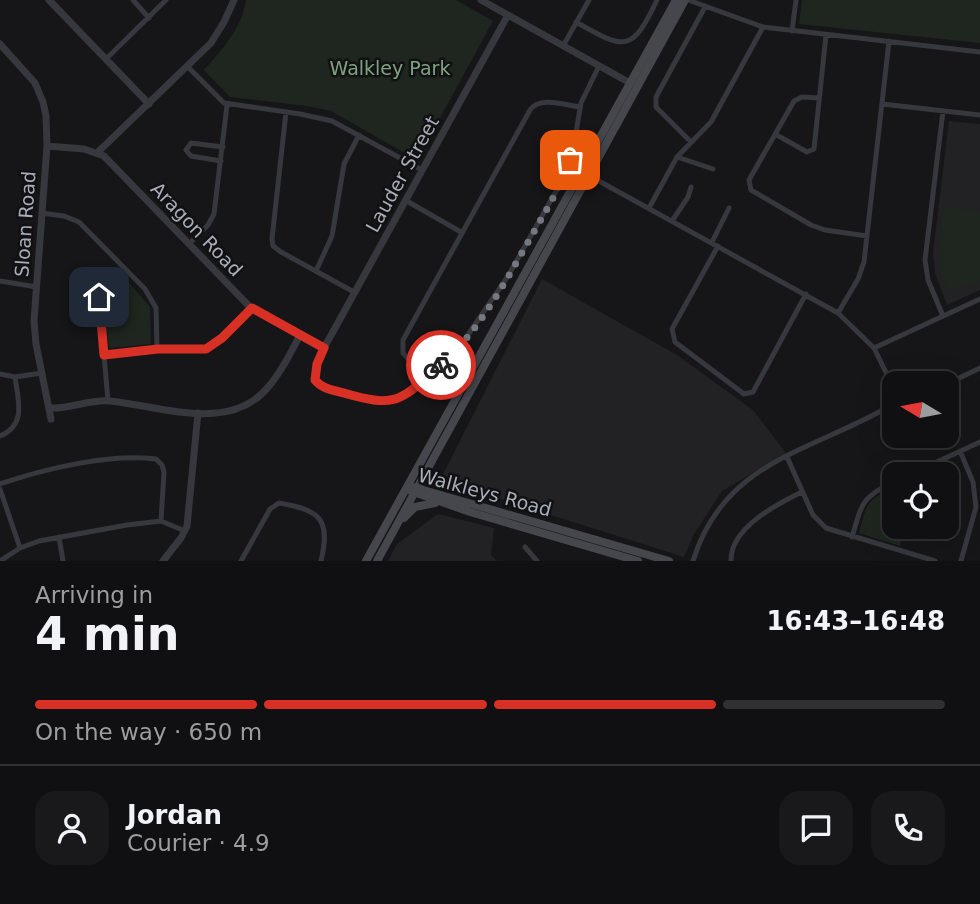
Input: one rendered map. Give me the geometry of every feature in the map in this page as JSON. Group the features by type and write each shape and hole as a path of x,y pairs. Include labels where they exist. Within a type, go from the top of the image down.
{"main road":[{"path":"366,561 585,173 676,0"},
{"path":"633,86 687,0"},
{"path":"377,561 585,173"},
{"path":"435,455 428,478 439,494"},
{"name":"Walkleys Road","path":"406,487 439,494 669,561"},
{"name":"Walkleys Road","path":"416,490 452,506 638,561"},
{"path":"396,527 410,510 419,505 431,503 452,506"}],"street":[{"path":"49,0 149,104"},
{"path":"132,0 149,18"},
{"path":"106,59 166,0"},
{"path":"47,146 98,152 188,67 219,32 234,0"},
{"path":"481,0 633,86"},
{"path":"563,46 589,0"},
{"path":"576,22 611,41 625,42 641,31 657,0"},
{"path":"687,0 763,27 980,52"},
{"path":"792,31 796,0"},
{"path":"691,142 656,107 656,97 705,7"},
{"name":"Lauder Street","path":"324,348 508,15"},
{"path":"649,208 677,156 711,122 763,27"},
{"path":"775,134 807,152 814,149 826,35"},
{"path":"838,313 858,279 864,262 889,41"},
{"name":"Sloan Road","path":"0,44 27,72 38,90 46,116 47,146 34,329 51,419"},
{"path":"324,348 317,364 315,380 321,386 375,402 402,397 452,355 470,334 523,251 566,172 573,150 580,107 599,66"},
{"path":"188,67 228,105 324,118 422,170"},
{"path":"820,98 802,97 794,100 749,180 751,190 811,225 825,230 867,236"},
{"path":"425,378 405,356 402,343 532,107 542,102 580,107"},
{"path":"882,104 980,115"},
{"path":"189,244 213,217 228,105"},
{"path":"943,111 925,260 928,280 943,316"},
{"path":"286,112 272,243 278,251 354,292"},
{"path":"317,271 332,236 343,167 359,135"},
{"path":"221,161 191,156 186,150 191,143 223,147"},
{"name":"Aragon Road","path":"98,152 117,168 252,308 324,348"},
{"path":"677,156 713,169"},
{"path":"585,173 838,313 874,348 886,371"},
{"path":"672,220 688,197 691,187"},
{"path":"405,201 461,232"},
{"path":"729,208 715,244 672,329 676,342 744,394 753,392 806,295"},
{"path":"41,213 64,216 79,222 145,289 155,304 158,349"},
{"path":"108,401 99,293 124,268"},
{"path":"0,281 37,287"},
{"path":"874,348 980,299"},
{"path":"104,355 158,349 208,349 252,308"},
{"path":"51,408 108,401 198,413 228,412 256,399 273,382 300,335"},
{"path":"959,378 980,368"},
{"path":"0,374 15,377 42,373"},
{"path":"0,436 13,429 19,417 15,377"},
{"path":"693,561 704,532 725,499 753,475 882,412"},
{"path":"163,561 185,531 190,507 198,413"},
{"path":"937,462 980,442"},
{"path":"960,451 973,481 976,507 961,561"},
{"path":"787,457 819,522 831,530 935,561"},
{"path":"20,548 0,487 64,467 123,459 156,459 164,472 161,521"},
{"path":"852,537 861,506 874,491 882,487"},
{"path":"731,561 732,552 750,525 767,510 802,492"},
{"path":"241,561 272,506 279,503 307,510 319,519 326,536 321,561"},
{"path":"0,561 20,548 59,537 161,521 185,531"},
{"path":"59,537 63,561"},
{"path":"525,547 537,561"}],"shaded area":[{"path":"949,121 980,124 980,290 947,305 935,273 933,252"},
{"path":"542,279 677,355 753,410 786,453 722,491 694,534 684,557 440,480"},
{"path":"438,514 494,528 491,555 497,561 388,561 397,544"}],"green space":[{"name":"Walkley Park","path":"246,0 456,0 493,21 417,160 331,111 230,97 204,70 236,29"},
{"path":"802,0 980,0 980,43 799,24"},
{"path":"944,207 980,211 980,281 949,292 942,270 940,250"},
{"path":"124,277 150,307 151,344 109,348 104,298"},
{"path":"882,494 882,539 902,539 900,546 859,533 869,504"}],"way so far":[{"path":"441,365 470,334 508,276 563,179 570,160"}],"route":[{"path":"99,297 104,355 158,349 206,349 222,338 252,308 324,348 317,364 315,380 321,386 347,394 375,402 393,401 410,391 441,365"}]}
